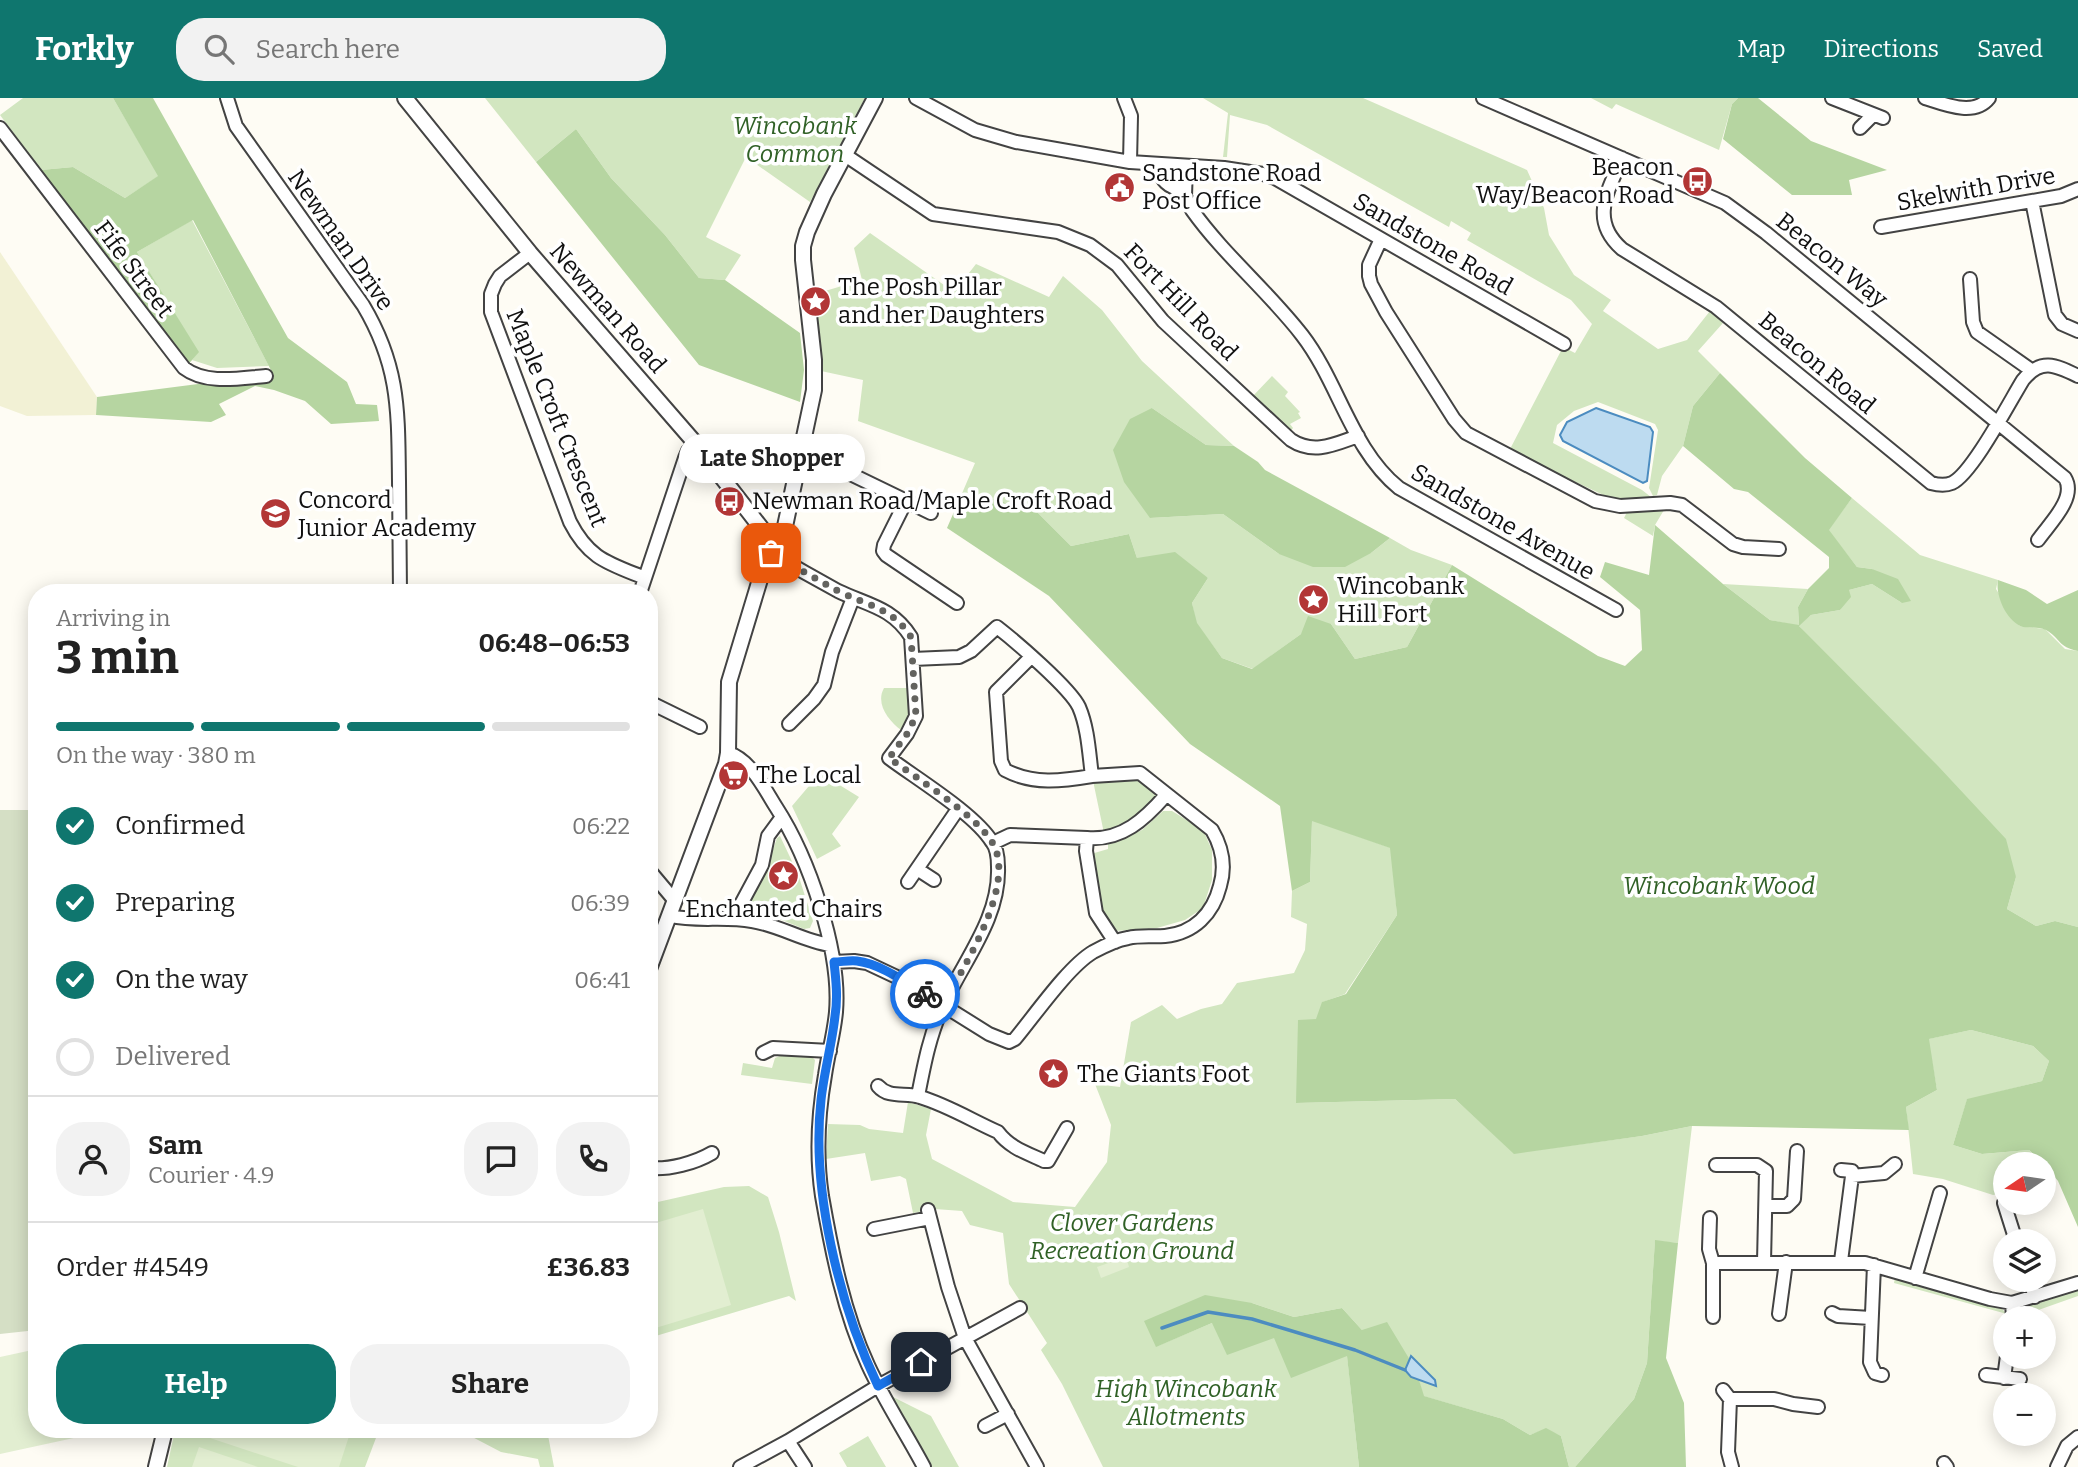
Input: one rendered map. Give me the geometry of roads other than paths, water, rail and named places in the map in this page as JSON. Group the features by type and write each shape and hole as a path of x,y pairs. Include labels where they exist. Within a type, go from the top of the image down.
{"street":[{"name":"Newman Drive","path":"227,98 236,126 363,305 378,329 388,356 398,416 400,584"},
{"name":"Newman Road","path":"405,98 530,253 696,444 774,550"},
{"path":"658,946 726,764 729,682 761,576 784,531 814,390 814,360 803,246 824,194 875,98"},
{"name":"Sandstone Road","path":"916,98 975,130 995,137 1075,154 1130,162 1224,168 1275,178 1564,344"},
{"path":"1124,98 1131,116 1130,162"},
{"name":"Beacon Way","path":"1482,98 1733,208 2065,478 2068,496 2038,540"},
{"path":"1832,98 1878,117 1860,128"},
{"path":"1925,98 1970,109 1985,103 1989,98"},
{"name":"Fife Street","path":"0,128 184,368 206,377 225,379 265,376"},
{"name":"Fort Hill Road","path":"845,155 933,214 1058,232 1090,245 1117,265 1163,321 1291,440 1308,447 1327,448 1357,436"},
{"name":"Beacon Road","path":"1622,158 1604,203 1605,225 1613,242 1716,307 1924,478 1939,485 1955,481 1977,455 2031,370"},
{"name":"Sandstone Avenue","path":"1155,164 1167,186 1185,190"},
{"name":"Sandstone Avenue","path":"1186,166 1185,196 1195,214 1304,337 1357,436 1384,477 1616,610"},
{"name":"Skelwith Drive","path":"1881,227 2061,196 2078,189"},
{"path":"2032,201 2055,315 2062,324 2078,331"},
{"path":"1381,239 1369,265 1371,284 1454,419 1466,433 1595,501 1620,506 1653,503 1682,505 1733,544 1750,548 1779,549"},
{"name":"Maple Croft Crescent","path":"530,253 500,276 491,294 491,312 498,333 578,537 597,556 645,578"},
{"path":"1970,279 1974,328 1977,332 2031,370 2042,365 2056,366 2078,376"},
{"path":"643,584 685,458 696,444"},
{"path":"801,450 931,513"},
{"path":"906,501 883,551 957,603"},
{"path":"774,550 805,573 853,598 874,605 905,628 911,637 916,716 907,734 889,758 977,825 993,843 998,859 998,883 994,903 982,932 943,1005 930,1041 918,1096"},
{"path":"789,724 824,685 835,643 853,598"},
{"path":"913,659 959,657 971,651 998,627 1077,703 1084,721 1092,776"},
{"path":"834,962 867,963 901,979 989,1034 1009,1042 1015,1040 1076,966 1091,953 1115,942 1135,937 1180,934 1194,927 1206,916 1223,876 1222,853 1218,841 1212,830 1149,779 1140,773 1062,781 1033,780 1005,770 1001,761 996,692 1031,657"},
{"path":"658,706 700,727"},
{"path":"728,753 736,755 743,762 782,817 807,868 830,945 837,999 819,1124 818,1156 822,1193 840,1281 866,1362 924,1467"},
{"path":"993,843 1010,835 1105,838 1129,830 1151,812 1166,794"},
{"path":"908,882 958,809"},
{"path":"733,919 762,865 768,836 782,817"},
{"path":"1087,838 1088,864 1096,913 1115,942"},
{"path":"917,869 934,880"},
{"path":"658,881 675,901"},
{"path":"670,916 754,921 814,943 830,945"},
{"path":"763,1053 773,1048 830,1051"},
{"path":"878,1086 887,1093 918,1096 998,1132 1011,1146 1044,1161 1051,1157 1066,1128"},
{"path":"1766,1206 1787,1206 1794,1199 1797,1151"},
{"path":"658,1169 685,1164 712,1153"},
{"path":"1841,1261 1846,1173 1884,1173 1895,1164"},
{"path":"1716,1165 1757,1165 1766,1171 1764,1262"},
{"path":"1915,1278 1940,1193"},
{"path":"874,1229 929,1214 948,1287 965,1338 1037,1467"},
{"path":"1710,1218 1713,1317"},
{"path":"1779,1314 1786,1262"},
{"path":"1713,1263 1865,1263 2012,1303 2078,1283"},
{"path":"1874,1265 1870,1362 1875,1373 1882,1375"},
{"path":"2033,1292 2035,1297"},
{"path":"740,1467 878,1386 1020,1308"},
{"path":"1832,1313 1871,1318"},
{"path":"2004,1378 2005,1369"},
{"path":"1986,1376 2020,1379"},
{"path":"1732,1467 1728,1452 1727,1395 1818,1407"},
{"path":"985,1426 1008,1414"},
{"path":"2057,1467 2067,1446 2078,1437"},
{"path":"156,1467 163,1438"},
{"path":"788,1441 805,1467"}],"water":[{"path":"1596,408 1650,427 1653,432 1647,481 1643,483 1563,441 1560,435 1567,422"},
{"path":"1411,1356 1435,1380 1436,1386 1411,1377 1405,1370"}],"waterway":[{"path":"1162,1328 1208,1312 1252,1319 1355,1350 1405,1370"}],"place":[{"name":"Beacon Way/Beacon Road","path":"1697,181"},
{"name":"Sandstone Road Post Office","path":"1119,187"},
{"name":"The Posh Pillar and her Daughters","path":"815,301"},
{"name":"Newman Road/Maple Croft Road","path":"729,501"},
{"name":"Concord Junior Academy","path":"275,514"},
{"name":"Late Shopper","path":"771,553"},
{"name":"Wincobank Hill Fort","path":"1314,600"},
{"name":"The Local","path":"733,775"},
{"name":"Enchanted Chairs","path":"784,875"},
{"name":"The Giants Foot","path":"1054,1074"}],"park label":[{"name":"Wincobank Common","path":"795,140"},
{"name":"Wincobank Wood","path":"1719,886"},
{"name":"Clover Gardens Recreation Ground","path":"1132,1237"},
{"name":"High Wincobank Allotments","path":"1186,1403"}]}
